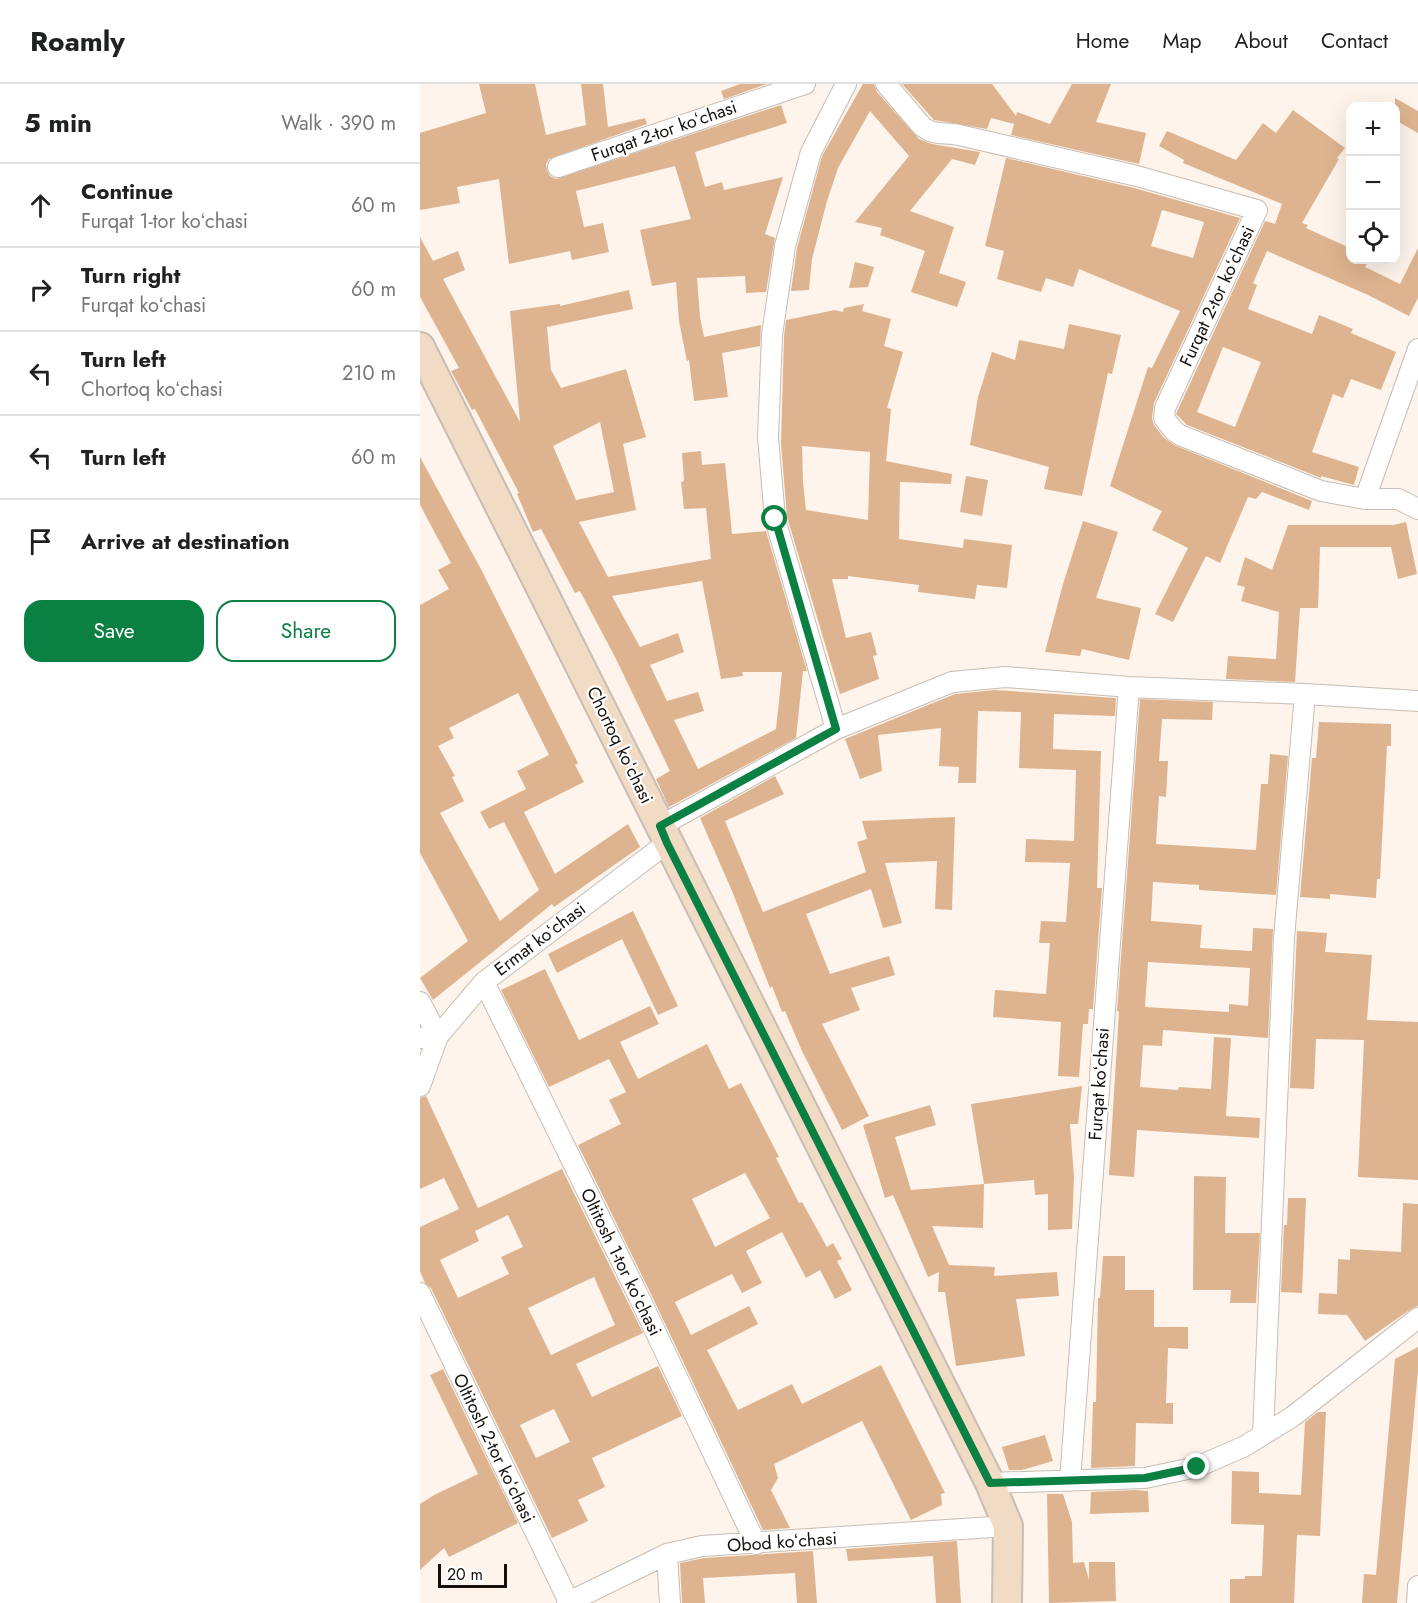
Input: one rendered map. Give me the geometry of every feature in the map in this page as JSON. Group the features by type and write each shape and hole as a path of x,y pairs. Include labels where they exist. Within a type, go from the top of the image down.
{"main road":[{"name":"Chortoq koʻchasi","path":"420,347 990,1483 1008,1526 1007,1603"}],"street":[{"name":"Furqat 2-tor koʻchasi","path":"558,167 805,84"},
{"path":"836,729 775,519 768,437 772,334 785,246 812,152 846,84"},
{"name":"Furqat 2-tor koʻchasi","path":"886,84 921,125 927,131 935,134 959,135 1137,176 1257,210 1165,408 1164,418 1174,431 1182,436 1321,491 1365,499"},
{"path":"1418,349 1365,499 1398,499 1418,491"},
{"path":"1398,499 1418,509"},
{"path":"664,834 836,729 952,682 1006,677 1129,687 1418,701"},
{"name":"Furqat koʻchasi","path":"1070,1481 1129,687"},
{"path":"1263,1435 1284,938 1305,694"},
{"name":"Ermat koʻchasi","path":"429,1037 484,982 664,834"},
{"name":"Oltitosh 1-tor koʻchasi","path":"484,982 639,1297 756,1544"},
{"path":"420,1002 429,1037 420,1086"},
{"name":"Oltitosh 2-tor koʻchasi","path":"420,1293 568,1603"},
{"path":"990,1483 1145,1478 1197,1467 1245,1446 1292,1417 1418,1318"},
{"name":"Obod koʻchasi","path":"568,1603 667,1554 702,1546 1008,1526"},
{"path":"667,1554 670,1603"},
{"path":"1417,1603 1418,1586"}],"building":[{"path":"479,84 535,84 546,135 586,125 581,84 603,84 608,127 645,118 647,124 549,159 546,164 547,170 550,176 556,179 781,105 787,123 695,152 705,187 722,182 724,190 783,177 765,234 775,238 766,292 746,293 745,276 697,278 704,337 761,325 760,346 722,353 728,397 694,401 689,360 687,361 679,321 676,282 652,286 640,230 691,219 675,166 576,191 584,227 603,223 609,252 572,260 570,251 509,264 499,179 457,187 460,203 420,210 420,133 486,113"},
{"path":"740,84 767,84 724,99 721,91"},
{"path":"863,84 874,84 877,92 919,139 932,144 980,152 975,165 952,159 910,211 954,227 939,273 966,282 957,307 911,292 925,251 880,235 882,228 855,222 909,156 870,111 838,168 812,259 809,290 791,291 797,248 822,156"},
{"path":"902,84 992,84 1016,116 1017,112 1050,124 1072,84 1111,84 1096,122 1146,133 1139,164 1011,135 1014,124 991,118 987,129 934,120"},
{"path":"1395,98 1418,111 1418,133 1400,123 1400,102 1395,102"},
{"path":"1293,110 1345,148 1337,158 1339,159 1302,223 1308,225 1306,228 1346,246 1346,264 1367,264 1365,267 1400,284 1418,248 1418,298 1409,316 1368,295 1267,251 1253,283 1257,285 1248,309 1312,334 1319,315 1353,329 1351,333 1396,352 1381,390 1351,379 1343,398 1333,394 1312,452 1359,467 1354,485 1321,476 1321,478 1187,425 1176,414 1265,221 1275,224 1282,204 1183,163 1184,160 1159,146 1167,131 1236,160 1263,123 1276,133","holes":["1223,347 1261,362 1235,427 1197,412"]},
{"path":"1006,158 1134,188 1240,218 1154,403 1152,418 1154,425 1164,438 1176,446 1312,501 1309,510 1262,492 1256,499 1248,497 1220,563 1206,556 1173,622 1155,614 1188,548 1152,530 1162,511 1110,486 1148,367 1152,368 1180,311 1079,269 1073,287 1046,278 1041,292 997,279 1004,251 985,246","holes":["1162,210 1204,222 1193,258 1151,246"]},
{"path":"420,237 433,261 458,251 465,270 443,279 520,422 510,311 560,304 560,306 629,290 633,309 547,327 551,370 561,388 626,369 646,437 623,444 636,510 579,522 608,577 711,559 706,508 684,509 681,482 684,481 682,453 701,451 702,465 725,463 732,534 766,531 807,671 803,671 796,738 669,807 656,779 670,771 615,657 580,591 575,593 541,529 533,532 517,494 519,493 475,409 472,410 451,371 459,368 420,297","holes":["600,422 614,492 576,500 553,446","702,581 721,679 743,676 742,672 782,672 776,729 698,769 674,720 704,711 698,692 667,701 650,665 684,652 678,633 640,647 612,596"]},
{"path":"855,262 874,267 868,287 849,288"},
{"path":"864,304 862,311 891,319 884,346 903,352 887,408 891,409 886,461 952,474 951,484 900,482 899,539 963,548 964,539 1012,545 1007,588 977,585 975,599 918,592 919,585 848,576 848,579 832,579 846,638 871,632 877,655 873,656 879,679 840,694 787,517 781,444 786,320 835,310 843,312 844,308","holes":["802,446 870,452 868,520 806,510"]},
{"path":"1069,324 1121,335 1112,374 1108,373 1082,496 1044,489 1049,467 970,445 978,397 992,352 1015,360 1019,340 1064,349"},
{"path":"420,457 482,571 578,763 575,765 584,782 524,812 555,874 628,824 640,847 554,907 552,904 433,1000 420,978 468,941 420,853 420,605 449,589 438,570 451,563 420,505","holes":["518,693 549,755 517,771 526,789 480,812 489,829 504,822 539,890 500,921 440,813 464,801 452,777 455,776 438,746 454,738 449,728"]},
{"path":"966,476 988,480 982,516 960,512"},
{"path":"1083,521 1118,532 1096,598 1141,608 1129,660 1082,649 1080,656 1045,652"},
{"path":"1406,522 1417,574 1398,579 1391,547 1320,547 1318,608 1300,608 1295,682 1226,679 1228,656 1276,659 1279,612 1241,601 1245,587 1237,585 1245,557 1272,570 1288,525 1393,525"},
{"path":"995,690 1116,698 1115,716 1054,714 1053,749 1101,751 1097,888 1102,888 1093,1009 1089,1009 1088,1024 1083,1024 1079,1077 1058,1076 1061,1022 993,1017 995,990 1046,994 1050,943 1039,943 1041,921 1066,922 1070,863 1025,862 1026,839 1074,841 1076,770 1019,768 1021,712 978,711 976,783 958,783 959,767 939,766 941,728 878,735 882,771 860,779 845,739 955,694"},
{"path":"1140,699 1213,702 1212,720 1162,719 1159,761 1168,761 1166,797 1159,796 1156,844 1256,850 1261,784 1268,784 1270,754 1288,756 1276,895 1199,890 1199,885 1153,882 1151,921 1202,925 1200,948 1252,951 1253,928 1273,929 1268,1038 1163,1030 1162,1046 1143,1045 1140,1087 1178,1090 1179,1087 1211,1089 1214,1037 1231,1038 1226,1116 1260,1118 1259,1138 1137,1130 1134,1177 1109,1175 1119,1012 1117,1011","holes":["1148,962 1250,968 1248,1006 1229,1004 1229,1012 1145,1007"]},
{"path":"1319,722 1391,724 1391,746 1387,746 1380,879 1377,879 1376,898 1330,894 1330,899 1300,897 1312,758 1316,758"},
{"path":"775,776 784,794 725,821 763,912 866,872 857,842 867,839 862,821 955,817 952,910 935,909 937,861 885,863 902,923 883,928 871,889 806,914 830,974 889,956 895,975 851,988 860,1010 822,1024 869,1116 842,1130 802,1051 785,1011 782,1012 772,986 770,988 700,818"},
{"path":"633,911 678,1006 658,1015 622,939 557,973 548,954"},
{"path":"1297,931 1327,933 1325,952 1372,955 1367,1020 1418,1022 1418,1180 1358,1177 1364,1040 1316,1039 1314,1089 1290,1088"},
{"path":"545,969 579,1040 650,1006 659,1024 620,1042 638,1079 707,1044 729,1089 741,1083 779,1157 776,1158 799,1203 802,1202 827,1247 833,1243 842,1259 837,1261 852,1290 835,1299 820,1270 806,1278 782,1232 746,1251 762,1283 742,1293 732,1274 675,1302 691,1335 749,1306 758,1324 707,1350 738,1410 792,1384 802,1404 881,1365 945,1493 941,1494 942,1505 911,1520 862,1421 774,1464 778,1478 771,1490 790,1528 763,1530 578,1145 621,1124 609,1100 626,1092 609,1059 549,1087 501,990","holes":["745,1173 770,1218 715,1247 692,1199"]},
{"path":"1082,1086 1078,1124 1070,1124 1074,1177 1072,1229 1048,1230 1048,1194 1035,1195 1034,1180 984,1184 971,1104"},
{"path":"426,1096 478,1208 562,1169 643,1333 576,1364 592,1397 658,1366 682,1416 592,1458 605,1487 578,1500 588,1521 552,1538 431,1288 425,1283 420,1271 420,1227 459,1209 444,1178 420,1189 420,1098","holes":["508,1215 523,1247 501,1257 509,1274 458,1298 440,1260 479,1241 475,1231","594,1277 615,1325 551,1355 528,1308","554,1409 570,1442 536,1458 520,1425"]},
{"path":"930,1105 936,1125 895,1137 911,1190 984,1184 983,1228 932,1226 949,1265 995,1267 994,1276 1057,1272 1059,1296 1016,1299 1025,1356 956,1366 945,1292 938,1292 939,1272 928,1277 893,1195 885,1198 863,1125"},
{"path":"1194,1176 1226,1177 1225,1233 1260,1233 1256,1303 1230,1303 1231,1290 1193,1290"},
{"path":"1288,1198 1306,1198 1302,1293 1281,1292 1284,1225 1287,1225"},
{"path":"1403,1203 1418,1204 1418,1306 1365,1341 1347,1315 1318,1314 1319,1293 1337,1294 1338,1259 1350,1260 1350,1249 1401,1252"},
{"path":"1103,1256 1125,1256 1125,1290 1154,1290 1154,1327 1188,1327 1188,1349 1168,1348 1166,1403 1173,1403 1173,1424 1136,1423 1135,1466 1091,1468 1093,1402 1096,1402 1098,1298 1100,1298"},
{"path":"1418,1347 1418,1370 1397,1603 1362,1603 1364,1574 1376,1575 1395,1359"},
{"path":"443,1369 518,1523 449,1557 444,1548 420,1570 420,1504 478,1474 430,1375"},
{"path":"1318,1412 1326,1412 1320,1536 1297,1535 1294,1603 1230,1603 1230,1579 1262,1576 1264,1525 1231,1524 1232,1471 1259,1472 1259,1493 1301,1495 1305,1422"},
{"path":"1045,1435 1053,1461 1022,1470 1009,1470 1002,1447"},
{"path":"1148,1491 1149,1512 1090,1514 1091,1492"},
{"path":"1047,1494 1063,1494 1072,1522 1073,1563 1084,1562 1089,1580 1089,1562 1115,1562 1116,1601 1049,1603"},
{"path":"957,1541 961,1603 936,1603 933,1556 848,1561 846,1549"},
{"path":"813,1551 817,1603 797,1603 795,1573 703,1578 705,1603 682,1603 680,1563 704,1558"}],"route":[{"path":"775,519 836,729 660,826 667,843 990,1483 1145,1478 1197,1467"}]}
